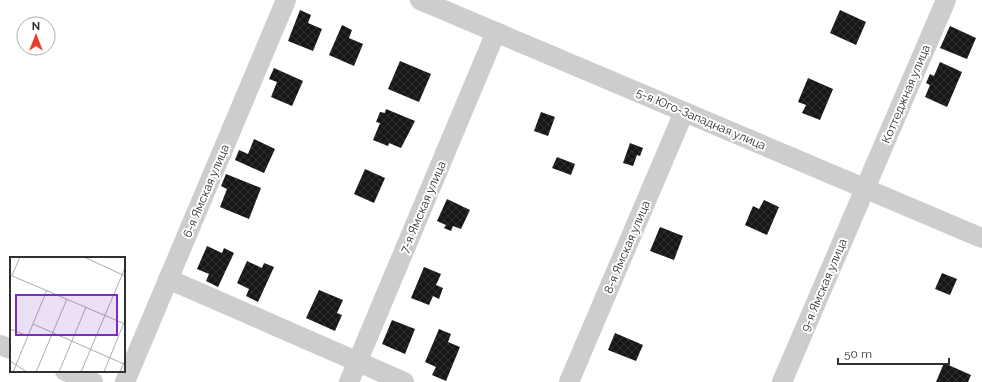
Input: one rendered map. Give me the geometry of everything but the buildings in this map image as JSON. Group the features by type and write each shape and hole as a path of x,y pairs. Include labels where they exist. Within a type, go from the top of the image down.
{"street":[{"name":"6-я Ямская улица","path":"125,382 286,0"},
{"name":"5-я Юго-Западная улица","path":"420,0 982,238"},
{"name":"Коттеджная улица","path":"865,189 946,0"},
{"name":"7-я Ямская улица","path":"349,382 496,32"},
{"name":"8-я Ямская улица","path":"570,382 684,112"},
{"name":"9-я Ямская улица","path":"782,382 865,189"},
{"path":"168,279 404,382"},
{"path":"0,345 10,349"},
{"path":"68,372 93,382"}]}
